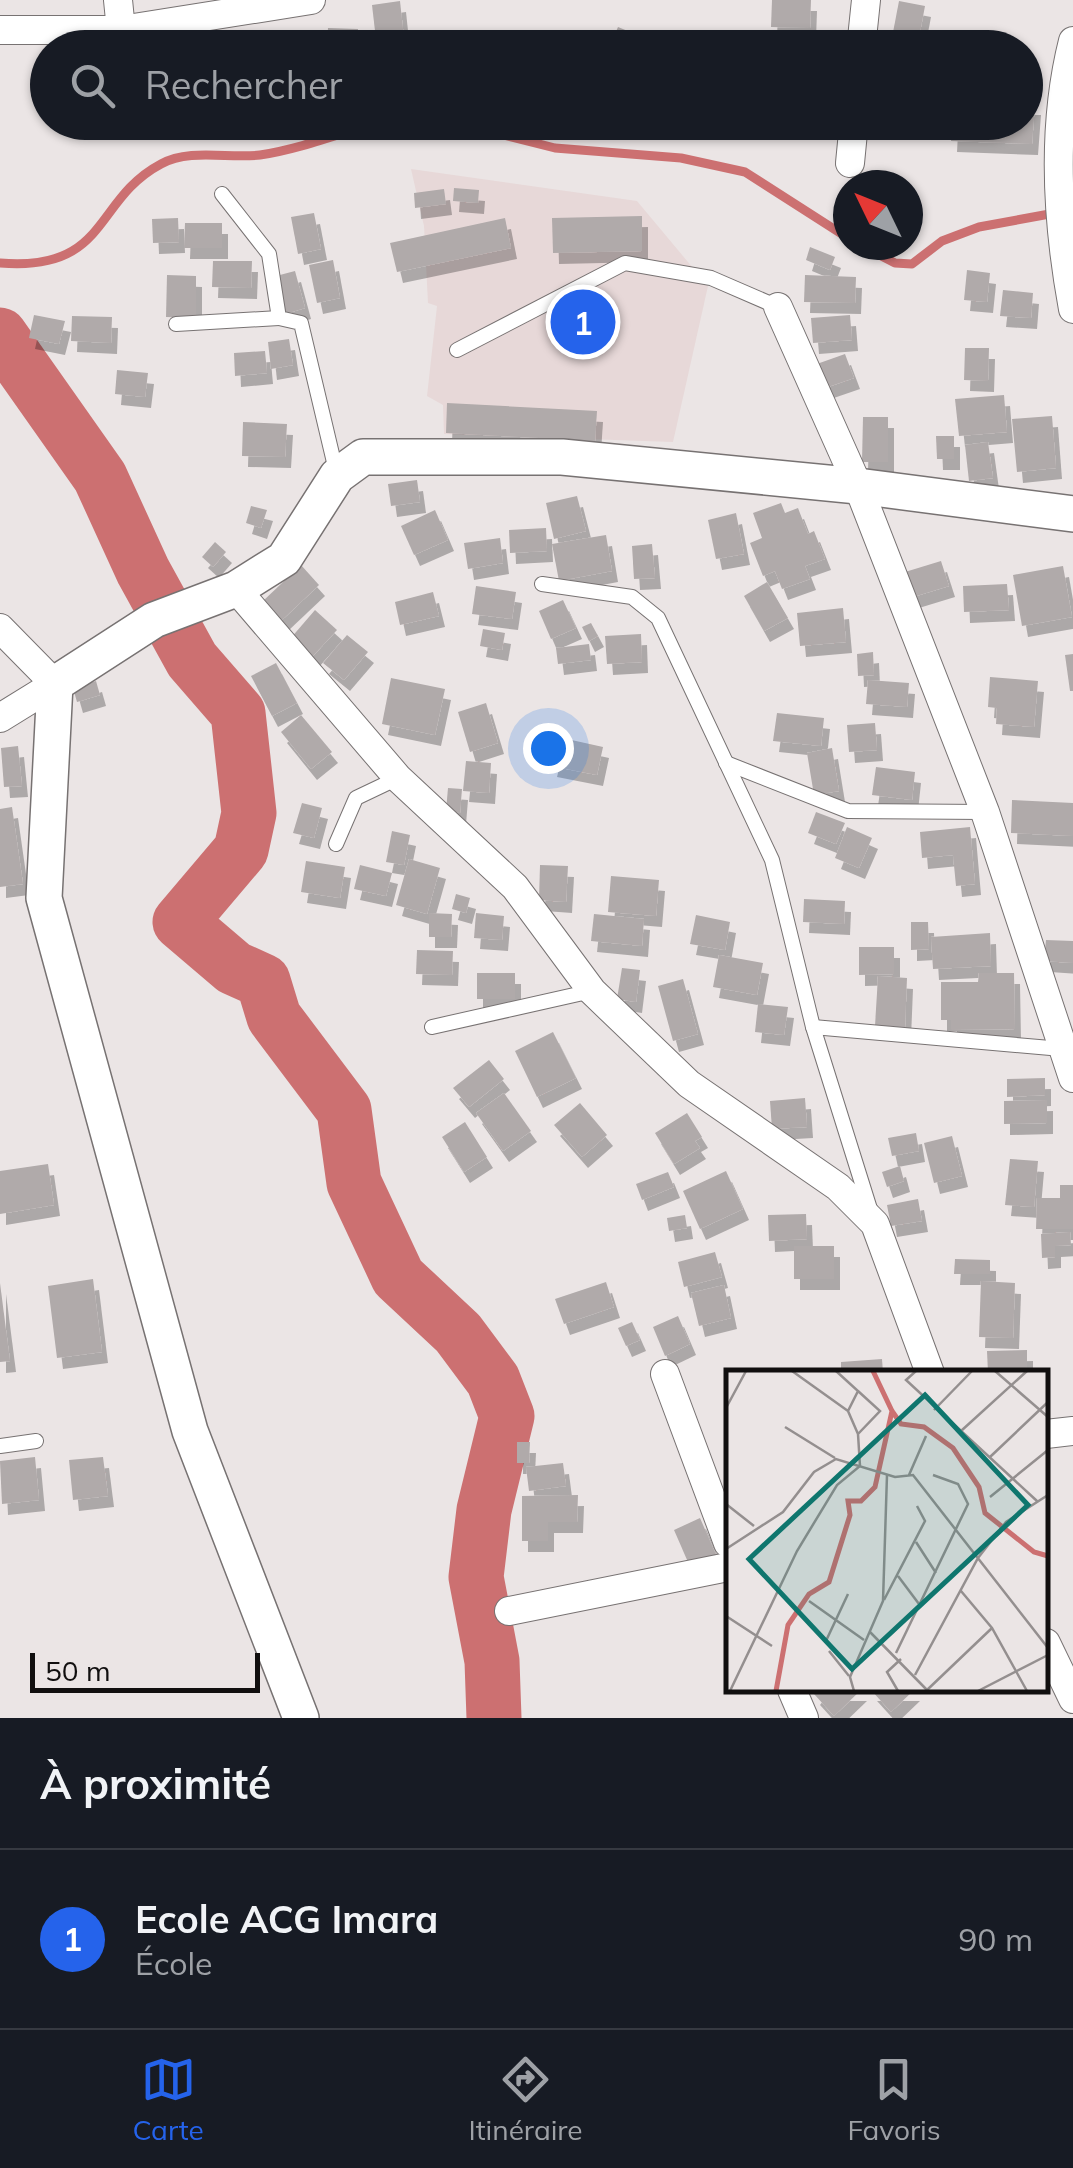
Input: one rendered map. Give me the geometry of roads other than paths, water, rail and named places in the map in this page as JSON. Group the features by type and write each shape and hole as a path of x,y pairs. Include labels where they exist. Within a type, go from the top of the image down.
{"street":[{"path":"118,0 121,30"},
{"path":"0,30 121,30 310,0"},
{"path":"863,30 866,0"},
{"path":"1073,41 1065,72 1058,199 1060,236 1073,309"},
{"path":"850,163 852,140"},
{"path":"778,308 858,486 984,812 1073,1078"},
{"path":"0,718 154,620 191,602 236,588 284,558 337,476 362,457 562,457 858,486 1073,514"},
{"path":"236,588 398,778 516,887 592,991 690,1084 838,1186 875,1224 929,1370"},
{"path":"0,628 55,684 44,898 190,1431 301,1718"},
{"path":"665,1374 726,1539"},
{"path":"1048,1434 1073,1431"},
{"path":"509,1611 726,1567"},
{"path":"1048,1648 1073,1699"},
{"path":"793,1693 804,1718"}],"lane":[{"path":"222,194 270,254 279,318"},
{"path":"457,350 625,263 711,278 778,308"},
{"path":"176,324 279,318 301,323 337,476"},
{"path":"542,584 632,597 658,618 772,860 813,1027 875,1224"},
{"path":"726,762 848,812 984,812"},
{"path":"336,844 356,798 398,778"},
{"path":"432,1027 592,991"},
{"path":"813,1027 1062,1049"},
{"path":"0,1446 36,1441"}],"waterway":[{"path":"0,263 35,263 62,256 81,245 139,179 172,159 197,155 248,156 321,140"},
{"path":"524,140 555,148 681,158 745,172 833,228"},
{"path":"923,256 942,241 979,227 1055,213"},
{"path":"889,260 912,264 917,260"},
{"path":"0,335 100,477 143,571 192,660 238,713 249,813 241,850 180,922 234,968 263,981 274,1017 344,1110 354,1183 398,1277 458,1333 493,1380 507,1416 484,1510 476,1577 492,1661 494,1718"}],"place":[{"name":"Ecole ACG Imara","path":"583,322"}]}
